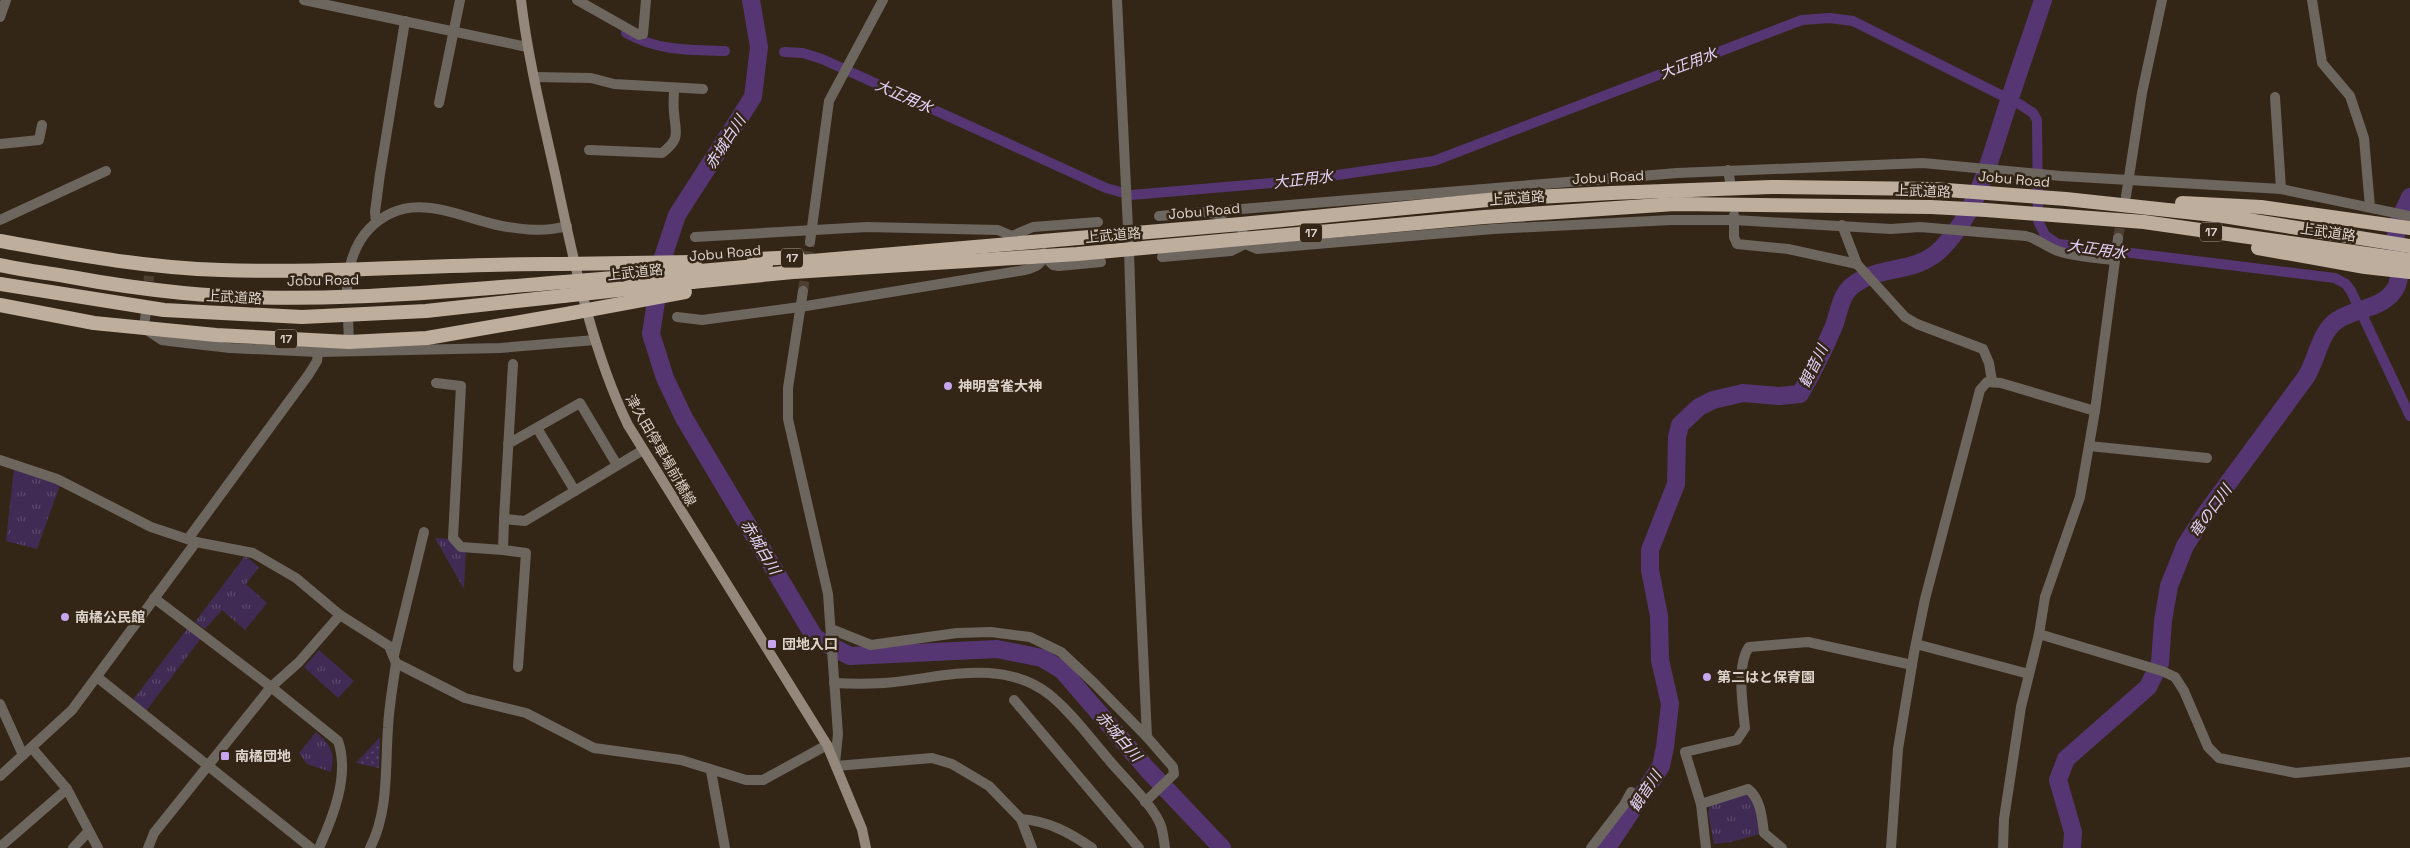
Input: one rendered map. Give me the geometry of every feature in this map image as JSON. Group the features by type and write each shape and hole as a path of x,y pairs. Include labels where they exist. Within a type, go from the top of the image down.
{"highway":[{"name":"Jobu Road","path":"0,265 114,285 184,293 323,297 421,293 564,282 693,277 888,253 1016,240 1044,242 1128,234 1220,220 1241,224 1395,208 1611,192 1771,187 1933,190 2045,198 2130,201 2382,242 2406,252"},
{"name":"17","path":"2130,201 2261,207 2410,228"},
{"name":"上武道路","path":"0,284 164,310 302,317 426,311 562,296 693,277 1129,250 1244,241 1484,217 1675,204 1931,207 1986,210 2143,222 2373,255 2406,252"},
{"name":"17","path":"2143,222 2243,245 2410,272"},
{"name":"17","path":"0,241 150,271 349,271 457,265 561,264 693,277"},
{"name":"17","path":"0,305 94,323 216,335 349,342 427,338 572,313 693,277"}],"main road":[{"name":"津久田停車場前橋線","path":"521,0 527,46 567,226 595,340 614,396 643,450 827,746 862,829 866,848"}],"street":[{"path":"0,17 6,0"},
{"path":"304,0 527,46"},
{"path":"439,103 460,0"},
{"path":"577,0 638,35 643,34 646,0"},
{"path":"810,242 829,101 882,0"},
{"path":"1116,0 1129,250 1137,522 1147,737"},
{"path":"2130,201 2129,179 2142,93 2162,0"},
{"path":"2312,0 2322,63 2350,96 2364,138 2370,207"},
{"path":"376,222 375,212 380,174 405,21"},
{"path":"534,77 591,78 614,84 702,89"},
{"path":"589,150 662,153 671,147 678,132 674,113 674,88"},
{"path":"2275,97 2280,189"},
{"path":"0,144 39,140 42,125"},
{"path":"1159,216 1206,212 1220,220 1229,210 1431,192 1922,163 2061,176 2280,189 2410,216"},
{"path":"0,220 106,171"},
{"path":"347,288 349,271 360,242 376,222 394,212 425,207 448,210 514,228 546,230 567,226"},
{"path":"1733,208 1734,237 1737,244 1788,249 1861,268"},
{"path":"1241,224 1244,241 1257,249 1493,229 1613,222 1734,220 1944,229 2026,236 2039,239 2057,251 2067,254 2115,259"},
{"path":"694,237 867,227 998,230 1016,240 1033,227 1098,222"},
{"path":"1842,225 1861,268 1905,317 1917,324 1984,349 1992,381"},
{"path":"1162,257 1231,251 1244,241"},
{"path":"677,318 702,320 800,307 1033,268 1043,261 1044,242"},
{"path":"2003,848 2004,818 2021,707 2039,634 2045,597 2080,496 2095,411 2118,242"},
{"path":"1044,256 1053,265 1059,266 1101,262"},
{"path":"803,290 788,388 788,419 822,567 831,629 838,734 835,764 932,758 952,764 989,786 1021,819 1032,848"},
{"path":"146,311 144,328 162,340 230,348 318,352 500,348 595,340"},
{"path":"348,318 349,342"},
{"path":"0,776 72,710 97,677 102,667 154,598 309,374 317,361 318,352"},
{"path":"503,550 513,364"},
{"path":"1891,848 1898,749 1916,644 1928,590 1980,390 1984,383 1992,381 2095,411"},
{"path":"436,383 460,386 453,538 461,546 526,553 518,667"},
{"path":"508,444 580,403 618,465"},
{"path":"537,428 575,491"},
{"path":"2089,446 2207,458"},
{"path":"504,519 525,521 643,450"},
{"path":"0,460 57,479 151,527 192,541 253,553 296,578 340,615 388,646 395,659 465,698 526,713 594,748 681,760 746,780 763,780 827,746"},
{"path":"370,848 377,834 383,806 395,659 424,532"},
{"path":"154,598 271,687 338,741 342,754 334,810 319,848"},
{"path":"148,848 154,833 271,687 299,662 340,615"},
{"path":"831,629 871,645 957,633 991,632 1030,637 1061,652 1147,737 1173,767 1174,774 1145,800"},
{"path":"2039,634 2162,671 2175,678 2184,691 2208,747 2219,758 2296,773 2410,762"},
{"path":"1706,848 1701,804 1685,752 1737,740 1745,728 1742,694 1744,654 1749,647 1808,642 1912,665"},
{"path":"1916,644 2029,674"},
{"path":"834,679 885,683 955,673 981,672 999,673 1033,684 1050,695 1067,712 1145,800 1161,824 1165,848"},
{"path":"97,677 311,848"},
{"path":"1014,700 1139,848"},
{"path":"0,704 23,755"},
{"path":"32,748 67,789 98,848"},
{"path":"711,770 725,848"},
{"path":"0,847 67,789"},
{"path":"1701,804 1748,789 1754,793 1761,810 1764,833 1782,848"},
{"path":"1591,848 1624,806 1631,792"},
{"path":"1021,819 1032,820 1065,830 1092,848"},
{"path":"73,848 88,832"}],"green space":[{"path":"14,469 60,485 37,549 6,541"},
{"path":"435,538 451,539 466,549 464,589"},
{"path":"245,556 259,567 246,584 267,603 245,630 222,610 205,629 195,622"},
{"path":"188,628 201,638 146,711 132,701"},
{"path":"319,650 354,681 338,698 304,667"},
{"path":"316,732 331,749 331,772 307,764 299,753"},
{"path":"380,737 379,768 356,763"},
{"path":"1745,793 1751,796 1757,812 1760,834 1731,842 1714,844 1708,813 1710,806"}],"waterway":[{"name":"赤城白川","path":"751,0 759,47 753,97 677,215 663,257 651,334 665,378 684,418 815,638 850,656 997,649 1042,658 1062,670 1147,769 1222,848"},
{"name":"観音川","path":"1607,848 1661,766 1665,747 1670,704 1660,660 1659,616 1650,570 1650,550 1676,484 1677,437 1680,425 1699,407 1713,400 1743,393 1779,396 1800,394 1830,335 1841,302 1851,287 1866,277 1922,262 1942,248 1955,233 1966,216 1983,179 2043,0"},
{"name":"大正用水","path":"784,52 803,53 822,59 1106,188 1131,195 1296,181 1434,161 1802,20 1830,18 1853,21 2021,105 2033,113 2037,120 2038,221 2045,235 2058,244 2335,278 2346,284 2410,416"},
{"name":"大正用水","path":"626,33 638,39 662,46 686,50 725,51"},
{"name":"竜の口川","path":"2072,848 2073,832 2058,780 2066,759 2148,687 2160,663 2163,621 2169,586 2185,546 2204,516 2306,377 2330,326 2343,317 2381,302 2397,286 2399,271 2396,232 2410,197"}],"tunnel":[{"path":"2118,238 2125,199"},
{"path":"803,291 810,242"},
{"path":"146,311 149,276"}],"place":[{"name":"神明宮雀大神","path":"948,386"},
{"name":"南橘公民館","path":"65,617"},
{"name":"団地入口","path":"772,644"},
{"name":"第二はと保育園","path":"1707,677"},
{"name":"南橘団地","path":"225,756"}]}
